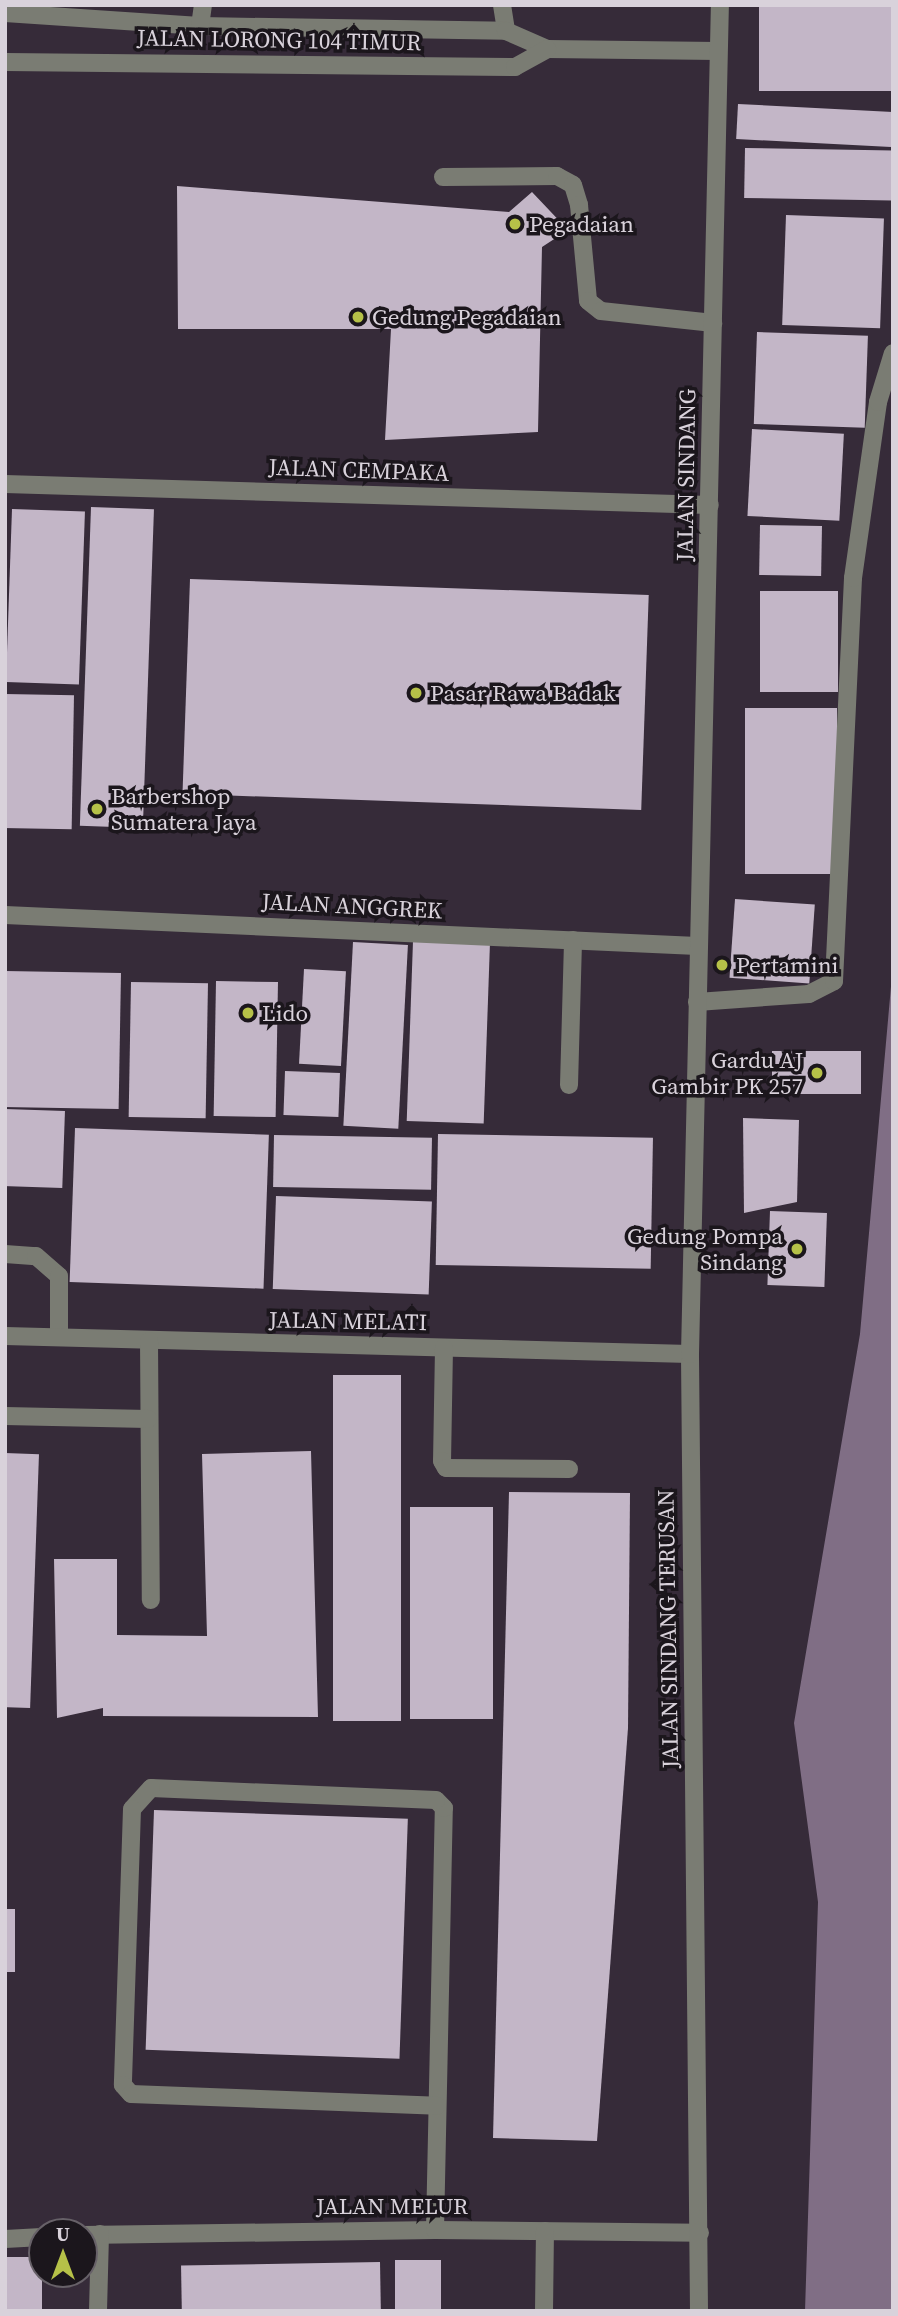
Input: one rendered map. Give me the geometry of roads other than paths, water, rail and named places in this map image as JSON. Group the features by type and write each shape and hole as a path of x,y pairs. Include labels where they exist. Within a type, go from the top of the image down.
{"street":[{"path":"200,26 204,5"},
{"path":"502,5 506,31"},
{"name":"JALAN SINDANG","path":"697,946 710,505 720,5"},
{"name":"JALAN LORONG 104 TIMUR","path":"5,13 200,26 506,31 547,49 718,51"},
{"name":"JALAN LORONG 104 TIMUR","path":"5,62 515,67 547,49"},
{"path":"443,177 556,176 573,185 579,205 588,301 601,311 713,323"},
{"path":"697,1002 809,993 834,981 853,578 878,402 893,353"},
{"name":"JALAN CEMPAKA","path":"5,484 710,505"},
{"name":"JALAN ANGGREK","path":"5,915 697,946"},
{"path":"569,1085 573,940"},
{"name":"JALAN SINDANG TERUSAN","path":"697,946 690,1354 699,2311"},
{"path":"5,1254 36,1256 59,1276 59,1337"},
{"name":"JALAN MELATI","path":"5,1336 690,1354"},
{"path":"149,1341 151,1600"},
{"path":"444,1348 442,1461 446,1468 569,1469"},
{"path":"5,1416 148,1419"},
{"path":"435,2230 444,1808 436,1800 151,1788 132,1809 122,2085 131,2094 437,2106"},
{"name":"JALAN MELUR","path":"98,2235 435,2230 700,2233"},
{"path":"544,2311 545,2231"},
{"path":"5,2239 28,2238"},
{"path":"96,2288 98,2311"}],"place":[{"name":"Pegadaian","path":"515,224"},
{"name":"Gedung Pegadaian","path":"358,317"},
{"name":"Pasar Rawa Badak","path":"416,693"},
{"name":"Barbershop Sumatera Jaya","path":"97,809"},
{"name":"Pertamini","path":"722,965"},
{"name":"Lido","path":"248,1013"},
{"name":"Gardu AJ Gambir PK 257","path":"817,1073"},
{"name":"Gedung Pompa Sindang","path":"797,1249"}]}
